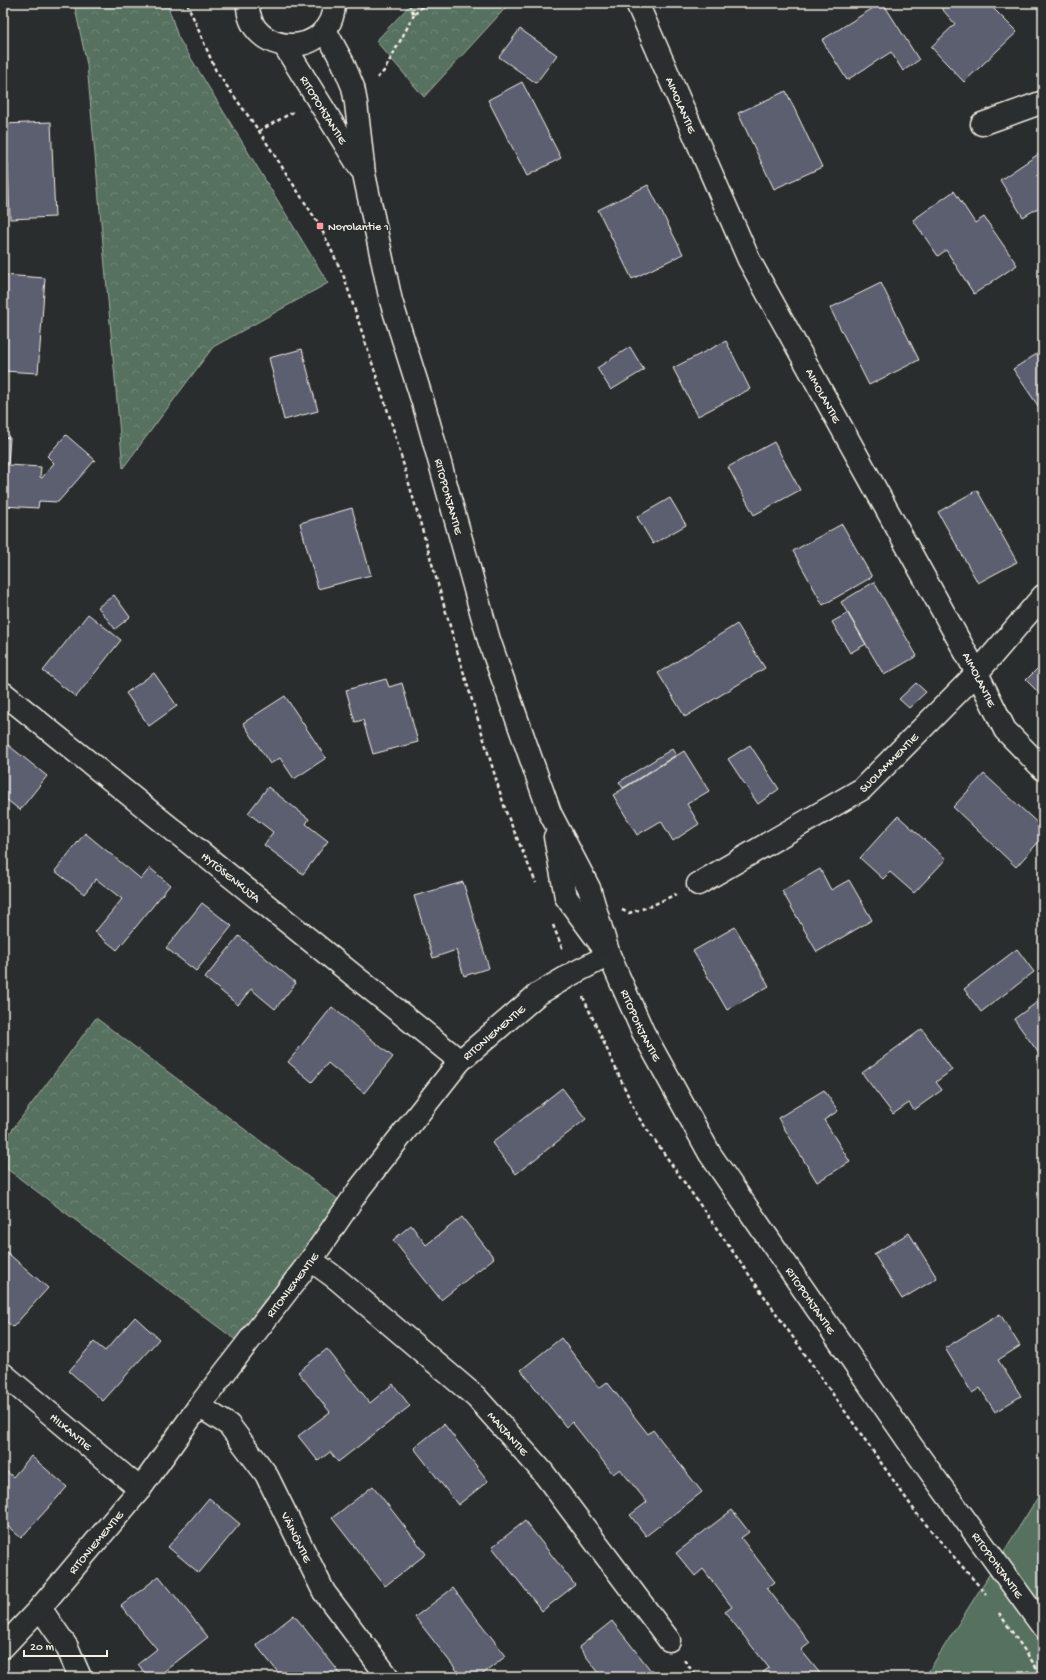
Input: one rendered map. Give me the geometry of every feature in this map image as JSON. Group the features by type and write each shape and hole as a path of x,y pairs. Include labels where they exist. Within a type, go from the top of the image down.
{"street":[{"path":"248,3 252,21 260,33 271,41 284,45 297,46 310,42 325,30 334,11 334,3"},
{"name":"AIMOLANTIE","path":"637,3 749,260 977,673 1005,730 1043,769"},
{"name":"RITOPOHJANTIE","path":"325,30 343,63 353,87 364,174 391,301 425,409 489,640 550,813 589,888 609,955 643,1032 710,1154 913,1448 1043,1627"},
{"name":"RITOPOHJANTIE","path":"284,45 364,174"},
{"path":"982,124 1043,102"},
{"name":"SUOLAMMENTIE","path":"698,884 862,789 977,673 1043,596"},
{"name":"HYTÖSENKUJA","path":"3,693 460,1061"},
{"name":"RITONIEMENTIE","path":"3,1647 40,1608 140,1489 199,1406 311,1260 360,1188 460,1061 538,994 609,955"},
{"name":"MAIJANTIE","path":"311,1260 337,1279 476,1397 542,1471 669,1640"},
{"name":"HILKANTIE","path":"3,1374 140,1489"},
{"name":"VÄINÖNTIE","path":"199,1406 229,1425 266,1474 324,1592 388,1677"},
{"path":"40,1608 68,1647 80,1677"}],"path":[{"path":"409,3 414,15 425,3"},
{"path":"616,908 629,914 651,906 698,884"},
{"path":"1021,1677 1029,1671"}],"green space":[{"path":"74,3 167,3 178,37 328,283 213,347 123,468 87,65"},
{"path":"412,3 510,3 424,97 376,41"},
{"path":"96,1018 343,1203 237,1341 3,1166 3,1142"},
{"path":"1043,1489 1043,1677 925,1677"}],"building":[{"path":"883,3 919,60 903,71 891,52 847,80 822,40"},
{"path":"937,3 988,3 1017,32 964,82 931,47 955,24"},
{"path":"520,29 557,55 536,83 499,57"},
{"path":"522,82 561,158 527,176 488,100"},
{"path":"786,91 822,167 774,189 738,113"},
{"path":"51,122 55,217 10,219 8,163 3,163 3,124"},
{"path":"1043,151 1043,205 1023,217 1000,180"},
{"path":"648,185 683,254 632,279 598,210"},
{"path":"954,191 975,223 984,217 1017,265 974,294 946,250 938,256 913,220"},
{"path":"3,275 45,278 38,373 3,371"},
{"path":"881,283 919,360 869,385 830,308"},
{"path":"726,341 750,389 698,416 673,368"},
{"path":"630,347 644,370 611,390 597,368"},
{"path":"302,349 318,411 284,420 269,358"},
{"path":"1043,350 1043,413 1013,369"},
{"path":"66,435 95,460 58,502 39,501 38,508 3,506 3,437 10,438 8,465 41,467 40,477 42,478 54,463 47,456"},
{"path":"774,442 800,490 754,515 728,467"},
{"path":"977,490 1017,562 978,583 938,512"},
{"path":"670,498 686,525 653,544 637,517"},
{"path":"352,508 371,575 318,589 300,523"},
{"path":"842,524 872,577 823,605 793,551"},
{"path":"874,582 917,656 884,675 841,602"},
{"path":"114,595 130,617 115,629 98,607"},
{"path":"848,613 866,644 850,653 832,622"},
{"path":"88,614 121,640 76,697 43,671"},
{"path":"737,624 765,668 685,717 658,673"},
{"path":"1043,663 1043,697 1026,680"},
{"path":"154,673 177,706 149,726 126,693"},
{"path":"386,679 389,687 402,683 418,742 373,754 363,720 355,722 346,690"},
{"path":"916,683 926,692 909,708 899,699"},
{"path":"285,696 326,758 294,779 280,758 270,764 243,723"},
{"path":"3,741 47,776 20,810 3,797"},
{"path":"750,745 779,789 758,804 728,759"},
{"path":"672,749 676,755 623,788 619,782"},
{"path":"684,751 709,791 687,804 699,824 673,841 661,821 637,835 613,795"},
{"path":"984,774 1043,828 1043,837 1016,867 953,807"},
{"path":"268,787 309,819 306,824 328,841 303,874 264,845 273,832 248,813"},
{"path":"898,816 946,859 914,893 890,872 883,879 860,858"},
{"path":"85,833 141,879 150,868 170,885 117,950 95,932 122,899 96,879 84,894 55,871"},
{"path":"820,869 831,890 849,880 872,920 817,952 782,891"},
{"path":"463,882 489,968 464,976 456,950 433,958 414,896"},
{"path":"202,903 232,926 196,971 166,948"},
{"path":"735,927 769,986 727,1010 693,951"},
{"path":"239,936 296,983 275,1009 251,989 238,1005 205,978"},
{"path":"1017,949 1034,972 981,1012 964,989"},
{"path":"1043,998 1043,1059 1014,1019"},
{"path":"332,1007 393,1057 364,1093 328,1063 312,1082 288,1062"},
{"path":"922,1029 952,1070 936,1082 942,1090 914,1110 909,1103 893,1114 862,1073"},
{"path":"562,1088 586,1119 516,1174 492,1143"},
{"path":"824,1090 838,1111 824,1120 850,1162 817,1182 778,1118"},
{"path":"462,1217 494,1258 441,1300 393,1240 411,1225 426,1245"},
{"path":"909,1233 937,1278 902,1299 874,1254"},
{"path":"3,1249 48,1288 13,1327 3,1319"},
{"path":"1000,1314 1020,1346 998,1360 1021,1396 995,1412 980,1388 972,1393 945,1348"},
{"path":"135,1317 159,1339 103,1401 69,1371 94,1342 105,1351"},
{"path":"561,1338 599,1388 607,1382 648,1434 653,1430 702,1492 646,1536 630,1515 647,1502 620,1469 613,1474 572,1422 566,1427 521,1370"},
{"path":"327,1349 370,1403 393,1384 410,1406 338,1462 330,1452 318,1461 298,1436 330,1412 298,1372"},
{"path":"444,1424 488,1481 458,1505 414,1448"},
{"path":"31,1456 67,1487 21,1538 3,1522 3,1498 6,1494 3,1492 3,1468 13,1477"},
{"path":"373,1486 426,1554 385,1586 332,1518"},
{"path":"209,1498 240,1524 199,1573 168,1547"},
{"path":"732,1510 749,1532 741,1538 775,1582 767,1588 810,1643 801,1650 823,1677 767,1677 763,1672 769,1668 725,1612 732,1607 703,1569 695,1576 676,1553"},
{"path":"525,1521 575,1585 542,1611 492,1547"},
{"path":"159,1576 208,1637 157,1677 148,1677 138,1664 157,1649 121,1606"},
{"path":"453,1588 506,1656 479,1677 462,1677 415,1617"},
{"path":"294,1615 343,1677 282,1677 256,1645"},
{"path":"612,1621 656,1677 602,1677 579,1647"}],"place":[{"name":"Norolantie 1","path":"320,226"}]}
